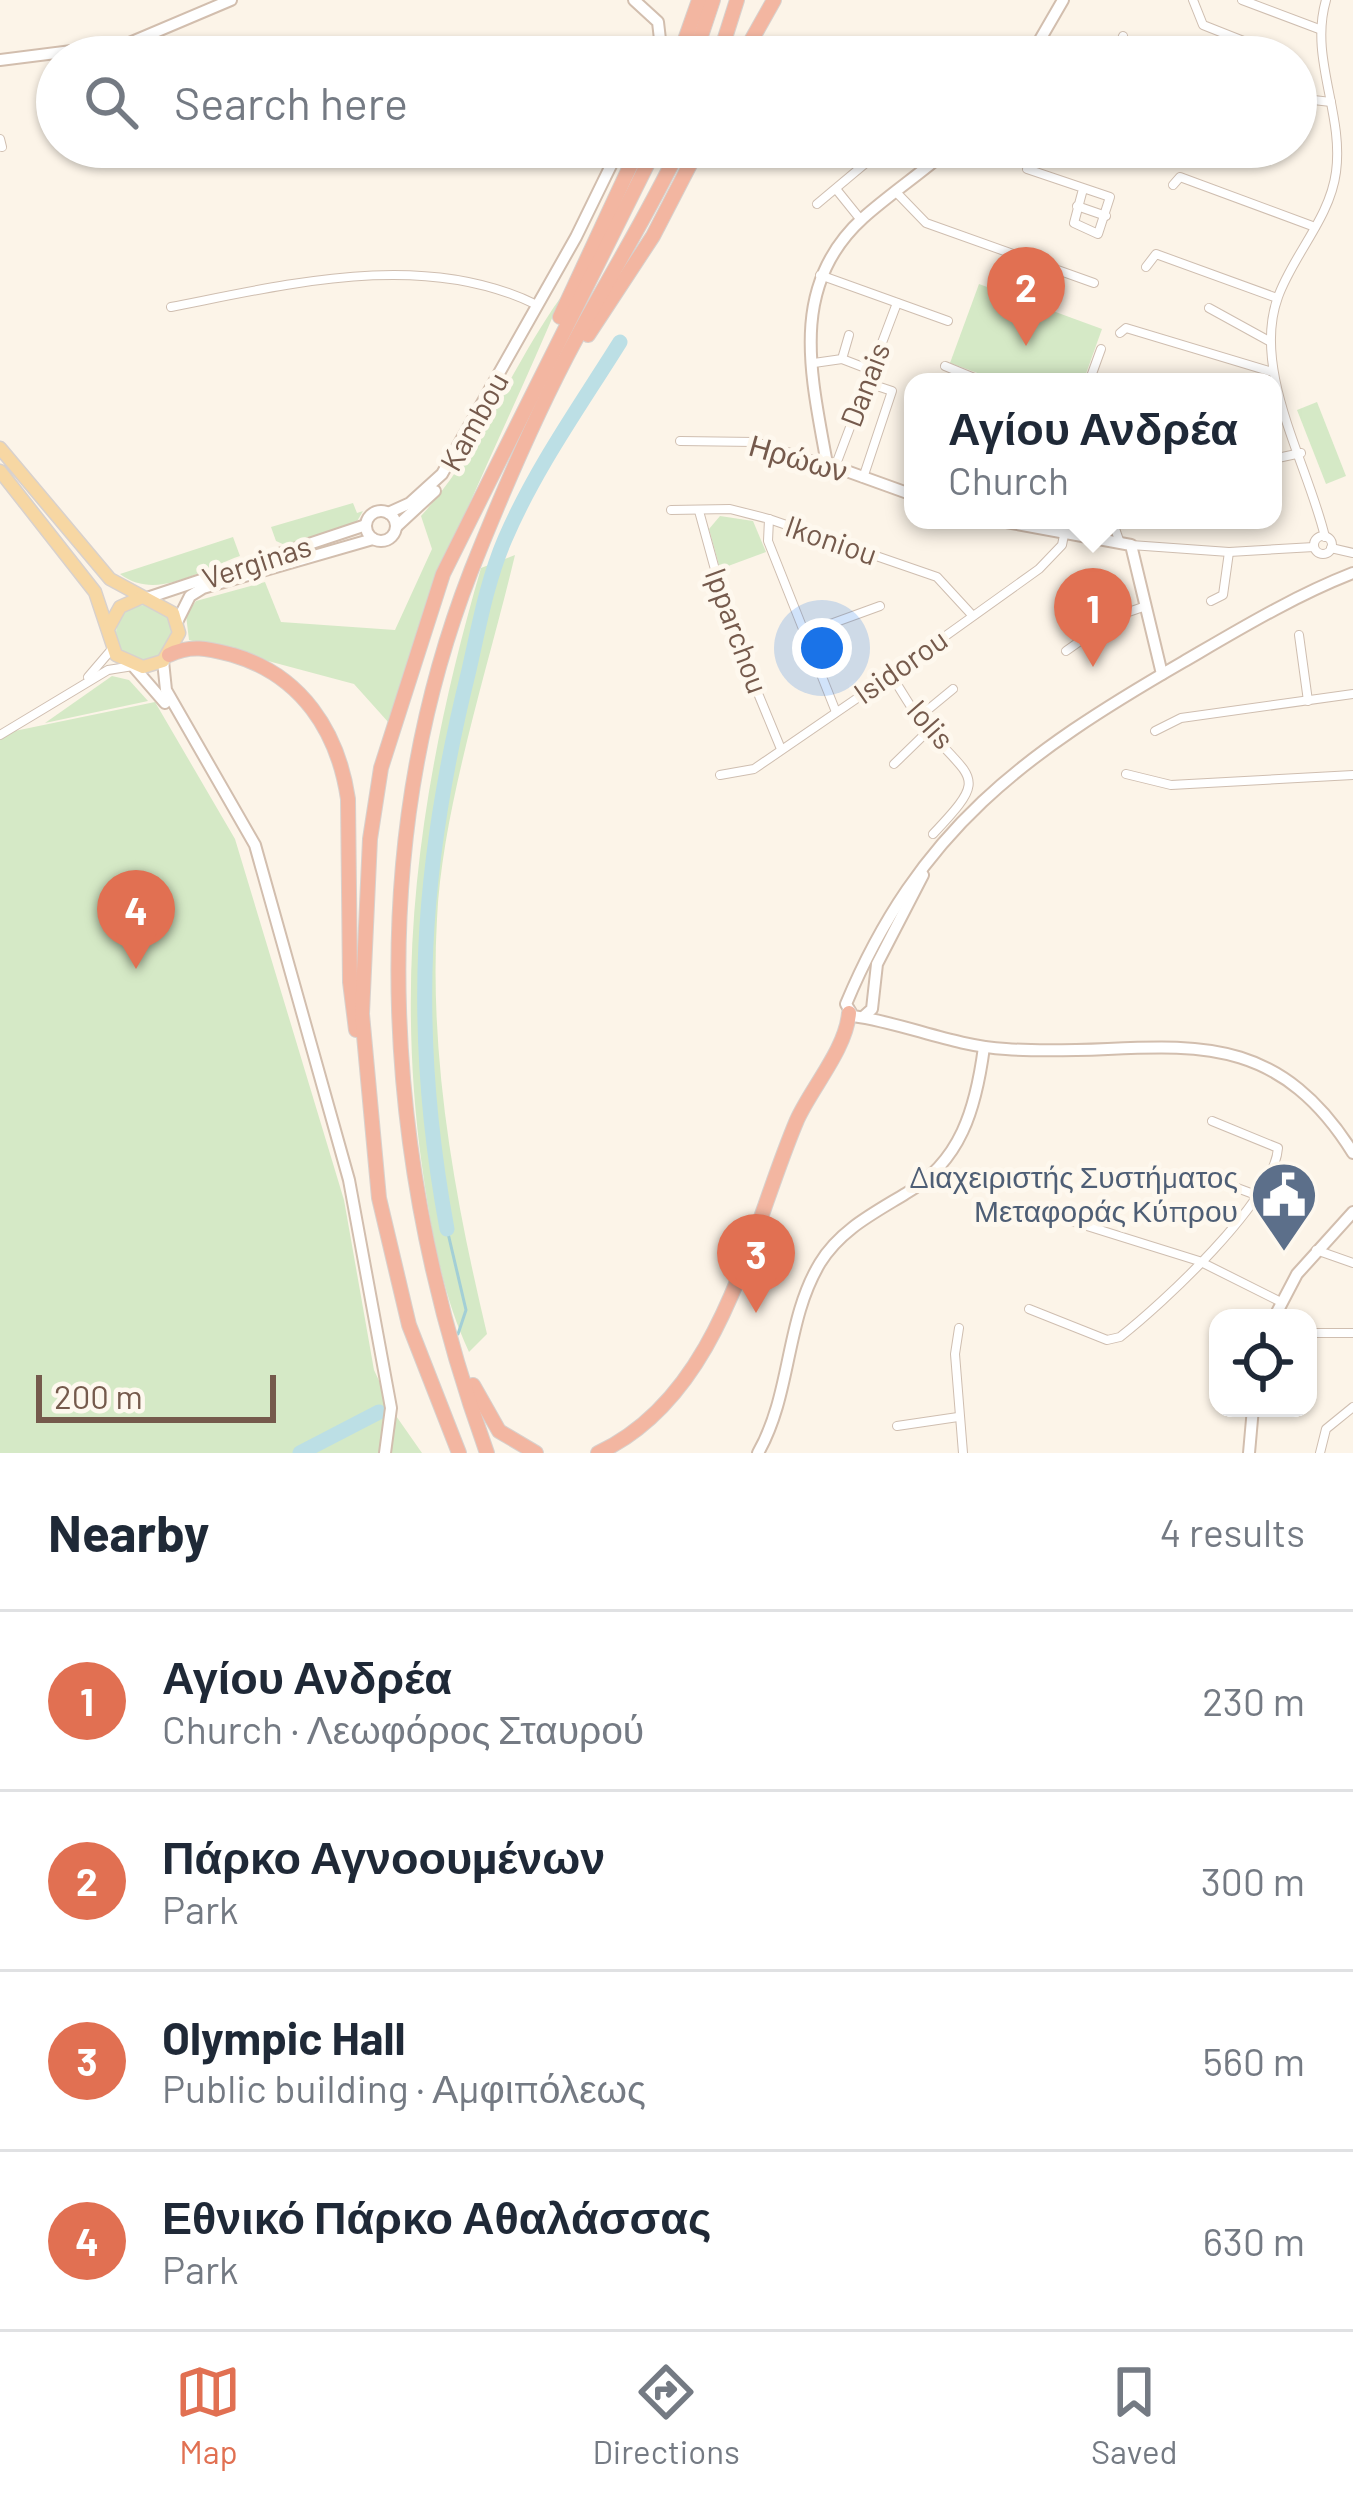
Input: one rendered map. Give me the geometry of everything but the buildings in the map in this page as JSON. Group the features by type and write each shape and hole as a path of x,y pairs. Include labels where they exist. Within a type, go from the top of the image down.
{"highway":[{"path":"701,36 713,0"},
{"path":"726,36 737,0"},
{"path":"754,36 774,0"},
{"path":"686,36 696,5"},
{"path":"534,384 630,168"},
{"path":"364,1058 370,839 381,768 443,574 645,168"},
{"path":"489,1453 431,1270 411,1178 397,1031 406,849 430,710 454,623 539,417 669,168"},
{"path":"539,417 653,236 687,168"},
{"path":"166,658 201,648 272,670 300,692 330,738 348,799 350,982 364,1058 376,1175 393,1267 422,1364 456,1449"},
{"path":"598,1453 654,1410 704,1349 796,1124 856,1015"},
{"path":"431,1270 482,1407 499,1431 536,1453"}],"main road":[{"path":"146,36 231,0"},
{"path":"634,0 658,22 660,36"},
{"path":"1042,36 1063,0"},
{"path":"0,60 36,55"},
{"name":"Kambou","path":"396,527 450,470 609,168"},
{"path":"831,466 814,363 811,305 818,275 861,220 925,168"},
{"name":"Kambou","path":"388,513 410,503 442,474 538,305"},
{"path":"0,448 110,579 166,605 177,622 166,658 166,690 254,845 354,1202 391,1408 385,1453"},
{"name":"Ηρώων","path":"831,466 904,492"},
{"path":"0,471 87,580 109,628 112,649 162,698 240,830 304,1052 331,1121"},
{"path":"375,513 388,513 396,527 391,538 373,539 366,525 375,513"},
{"name":"Verginas","path":"144,598 366,525"},
{"path":"1043,529 1125,544 1162,674"},
{"name":"Verginas","path":"177,622 190,596 203,588 373,539"},
{"path":"1353,573 1189,658 1035,752 992,789 891,909 846,1004 856,1015 984,1047 1172,1044 1229,1052 1265,1065 1301,1089 1327,1114 1353,1153"},
{"path":"109,628 120,607 144,598"},
{"path":"1153,647 1169,658 1189,658"},
{"path":"1138,688 1153,647"},
{"path":"133,666 166,658"},
{"path":"856,1015 872,1000 877,964 932,856"},
{"path":"854,992 903,1025"},
{"path":"758,1453 782,1405 799,1313 821,1260 854,1226 930,1178 947,1159 975,1103 984,1047"},
{"path":"1278,1309 1315,1250 1353,1212"},
{"path":"1250,1453 1252,1417"}],"street":[{"path":"1193,0 1203,25 1230,36"},
{"path":"1242,0 1319,29"},
{"path":"1120,333 1126,328 1272,371 1270,340 1277,298 1334,185 1337,163 1319,29 1326,0"},
{"path":"1317,100 1331,102"},
{"path":"1337,163 1353,162"},
{"path":"817,204 860,168"},
{"path":"1030,168 1030,172 1083,189 1111,199 1098,233 1074,224 1083,189"},
{"path":"1173,185 1180,177 1315,226"},
{"path":"836,189 861,220"},
{"path":"896,192 926,223 1094,283"},
{"path":"1077,206 1106,216"},
{"path":"1146,267 1156,254 1277,298"},
{"path":"171,307 385,274 482,283 538,305"},
{"path":"818,275 949,321"},
{"name":"Danais","path":"831,466 897,303"},
{"path":"1209,308 1270,340"},
{"path":"842,359 849,334"},
{"path":"1092,373 1101,349"},
{"path":"814,363 842,359 868,369"},
{"path":"945,366 962,373"},
{"path":"863,478 892,391 871,384"},
{"path":"1282,399 1331,548"},
{"path":"1282,419 1290,421"},
{"name":"Ηρώων","path":"680,441 755,442 831,466"},
{"path":"1282,457 1300,453"},
{"name":"Ikoniou","path":"671,510 730,509 937,577 972,615"},
{"name":"Ipparchou","path":"698,511 730,628 781,749"},
{"path":"769,519 768,541 836,712"},
{"path":"1117,529 1125,544 1229,552 1314,547 1325,537"},
{"name":"Isidorou","path":"720,775 754,769 891,676 1052,558 1064,535"},
{"path":"1314,547 1322,554 1331,548 1353,553"},
{"path":"1211,601 1223,595 1229,552"},
{"path":"803,634 880,607"},
{"path":"1066,651 1114,617 1143,607"},
{"path":"1299,635 1308,701"},
{"path":"74,691 112,649"},
{"path":"0,735 111,668 133,666"},
{"name":"Iolis","path":"891,676 928,730 956,755 969,781 962,804 933,834"},
{"path":"919,717 952,689"},
{"path":"1155,731 1181,718 1353,694"},
{"path":"894,764 928,730"},
{"path":"1126,774 1171,785 1353,775"},
{"path":"1029,1309 1107,1340 1120,1337 1198,1261 1256,1195 1278,1148 1212,1120"},
{"path":"1197,1173 1256,1195"},
{"path":"1071,1221 1198,1261 1281,1302"},
{"path":"1315,1250 1353,1263"},
{"path":"959,1328 958,1417 963,1453"},
{"path":"1317,1333 1353,1333"},
{"path":"1320,1453 1326,1429 1353,1407"},
{"path":"897,1426 958,1417"}],"green space":[{"path":"979,284 1102,329 1086,373 977,373 950,363"},
{"path":"561,297 445,560 389,723 354,684 189,640 186,615 196,601 265,582 281,622 395,630 432,549 421,516 478,437"},
{"path":"1317,402 1346,476 1326,484 1297,410"},
{"path":"353,503 357,513 363,511 356,523 287,546 276,541 271,527"},
{"path":"720,516 753,521 766,552 720,569 709,529"},
{"path":"233,537 240,556 179,580 149,585 120,574"},
{"path":"515,555 457,784 437,919 437,1024 447,1128 487,1334 469,1352 439,1261 422,1166 411,1013 413,938 429,790 461,643 481,568"},
{"path":"144,605 164,613 172,633 164,653 144,661 124,653 116,633 124,613"},
{"path":"112,676 129,680 148,701 45,723"},
{"path":"155,702 235,839 344,1200 374,1370 394,1413 422,1453 0,1453 0,734"}],"waterway":[{"path":"447,1229 435,1156 425,1016 431,881 452,742 484,604 505,539 544,463 620,342"},
{"path":"447,1229 466,1310 458,1334"},
{"path":"300,1453 379,1412"}],"place":[{"name":"Πάρκο Αγνοουμένων","path":"1026,346"},
{"name":"Αγίου Ανδρέα","path":"1093,667"},
{"name":"Εθνικό Πάρκο Αθαλάσσας","path":"136,969"},
{"name":"Διαχειριστής Συστήματος Μεταφοράς Κύπρου","path":"1284,1254"},
{"name":"Olympic Hall","path":"756,1313"}]}
